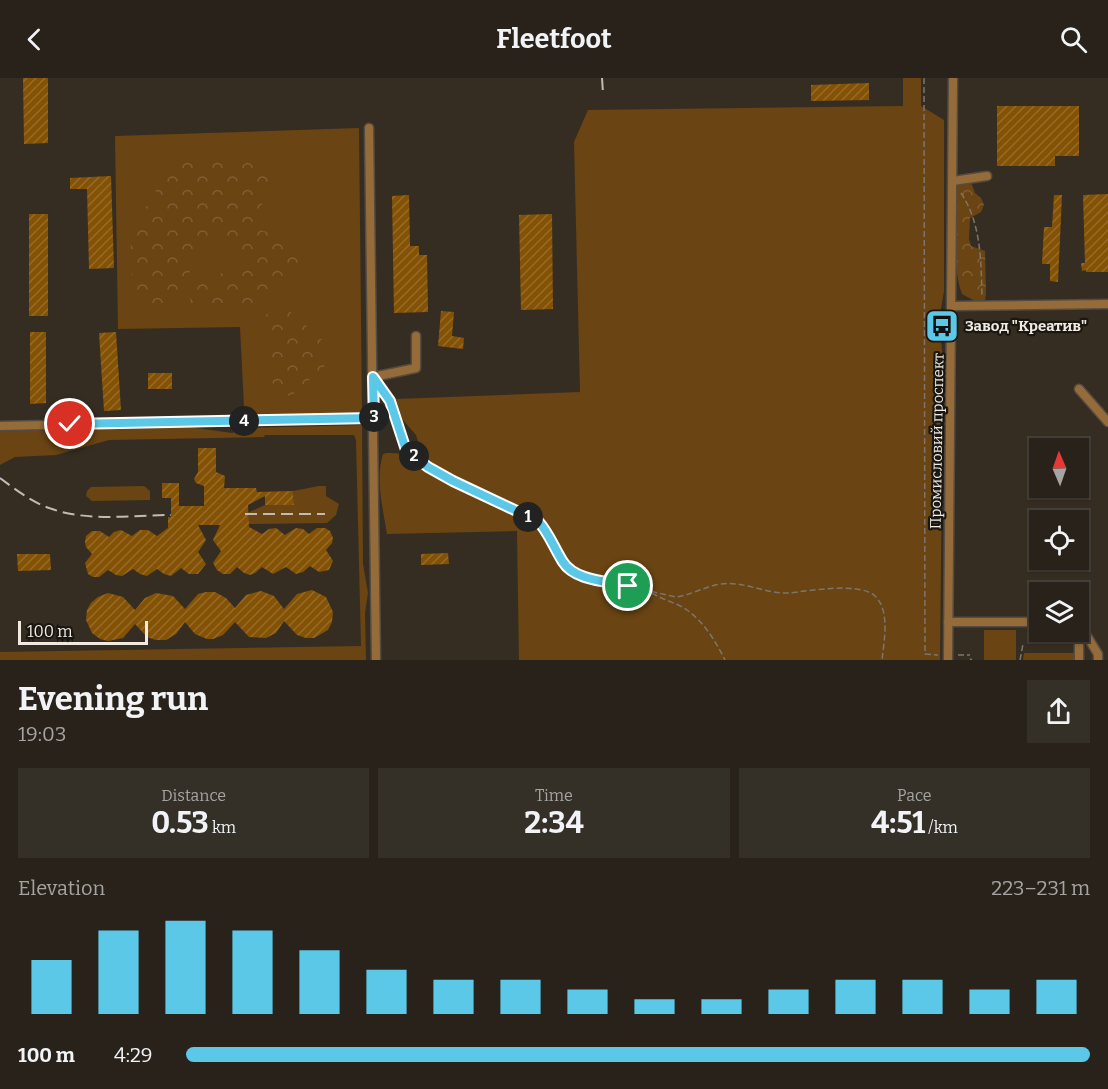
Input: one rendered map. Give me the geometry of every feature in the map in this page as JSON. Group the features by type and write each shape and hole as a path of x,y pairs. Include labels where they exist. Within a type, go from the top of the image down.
{"street":[{"name":"Промисловий проспект","path":"948,657 953,78"},
{"path":"369,128 376,660"},
{"path":"953,181 987,176"},
{"path":"952,306 1108,304"},
{"path":"373,377 416,368 417,336"},
{"path":"1079,389 1108,422"},
{"path":"0,426 374,418"},
{"path":"948,622 1029,622"},
{"path":"1089,639 1098,654 1098,660"},
{"path":"1079,642 1079,660"}],"path":[{"path":"924,78 925,654 971,658"},
{"path":"953,181 966,201 978,232 983,305"},
{"path":"373,377 390,401 406,450 428,467 538,521 546,529 564,564 572,571 584,576 676,597 688,596 719,585 732,584 774,593 831,589 867,591 875,597 884,616 882,660"},
{"path":"649,591 687,610 698,620 725,660"},
{"path":"1020,660 1023,644"}],"green space":[{"path":"903,78 921,78 921,106 944,120 944,291 939,320 943,361 940,660 519,660 517,531 387,534 380,484 383,454 423,456 416,435 402,419 396,399 580,392 574,142 588,110 903,106"},
{"path":"359,128 362,413 248,414 244,407 240,327 118,329 115,136"},
{"path":"218,157 231,172 248,162 272,166 270,188 260,208 262,231 283,233 298,255 299,273 274,281 243,311 192,308 188,291 216,274 250,270 235,248 215,234 198,240 187,278 178,294 164,309 140,302 130,265 130,252 133,237 145,209 178,159"},
{"path":"957,177 969,177 975,193 984,205 981,212 970,218 971,246 985,251 986,294 985,300 977,302 962,294 956,268 954,220"},
{"path":"278,303 323,341 327,364 291,396 281,395 272,382 265,316"},
{"path":"362,425 363,564 368,593 365,613 366,660 0,660 0,652 361,646 356,440 354,435 265,435 264,437 109,440 56,455 15,457 0,465 0,431 72,429 84,434 96,429 189,427 232,433 247,428"},
{"path":"144,486 150,491 150,500 92,501 86,496 91,487"},
{"path":"326,486 326,496 339,504 336,515 327,523 248,524 245,514 265,505 294,505 293,491"},
{"path":"984,630 1016,630 1016,660 984,660"},
{"path":"1024,653 1074,653 1074,660 1023,660"}],"building":[{"path":"23,78 48,78 48,143 24,144"},
{"path":"869,83 869,100 811,101 811,85"},
{"path":"997,106 1079,106 1079,156 1055,156 1055,166 997,166"},
{"path":"111,176 114,268 89,269 87,189 70,189 70,178"},
{"path":"1108,194 1108,272 1082,271 1081,263 1085,263 1083,195"},
{"path":"409,195 410,246 419,246 419,255 427,255 428,312 394,313 392,196"},
{"path":"1054,195 1062,195 1058,282 1050,281 1050,264 1042,264 1044,227 1052,227"},
{"path":"29,214 48,214 48,316 29,316"},
{"path":"552,214 553,309 521,310 519,215"},
{"path":"441,311 454,312 452,336 464,338 463,349 438,346"},
{"path":"30,332 46,332 46,403 30,404"},
{"path":"116,332 121,410 104,411 99,333"},
{"path":"148,373 172,373 172,389 148,389"},
{"path":"198,448 216,448 216,472 225,476 224,488 256,488 257,492 293,491 294,505 265,505 265,496 248,505 249,527 262,534 269,529 276,528 285,535 296,528 303,529 309,534 317,528 325,528 330,531 333,538 326,550 333,561 329,570 319,572 310,566 296,574 286,567 273,574 262,567 250,575 237,567 230,574 223,574 213,563 221,551 213,540 220,525 198,525 206,540 198,552 206,564 198,574 189,574 181,568 171,576 157,569 147,576 133,569 122,576 108,570 99,577 88,574 85,563 92,554 85,542 86,536 92,531 100,531 109,537 121,530 132,536 140,530 148,530 157,536 168,528 168,517 171,517 171,498 162,498 162,483 179,483 179,506 204,506 204,486 196,483 194,479 198,472"},
{"path":"448,553 449,564 421,565 421,554"},
{"path":"17,554 50,554 51,570 18,571"},
{"path":"312,590 326,597 333,612 328,630 314,638 297,635 284,621 276,633 266,638 249,637 235,622 223,635 207,639 195,634 185,622 176,634 166,640 147,637 135,624 123,638 108,641 92,633 86,620 87,610 91,603 108,593 123,597 135,610 145,598 156,593 173,596 185,609 198,594 206,592 215,592 226,598 235,608 246,595 261,591 274,596 284,609 297,594"}],"railway":[{"path":"602,78 603,93"},
{"path":"0,478 18,492 38,503 66,513 96,517 171,515"},
{"path":"245,514 325,514"}],"place":[{"name":"Завод \"Креатив\"","path":"942,326"}],"route":[{"path":"70,424 374,418 373,377 390,401 406,450 428,467 453,481 538,521 546,529 564,564 572,571 628,586"}]}
